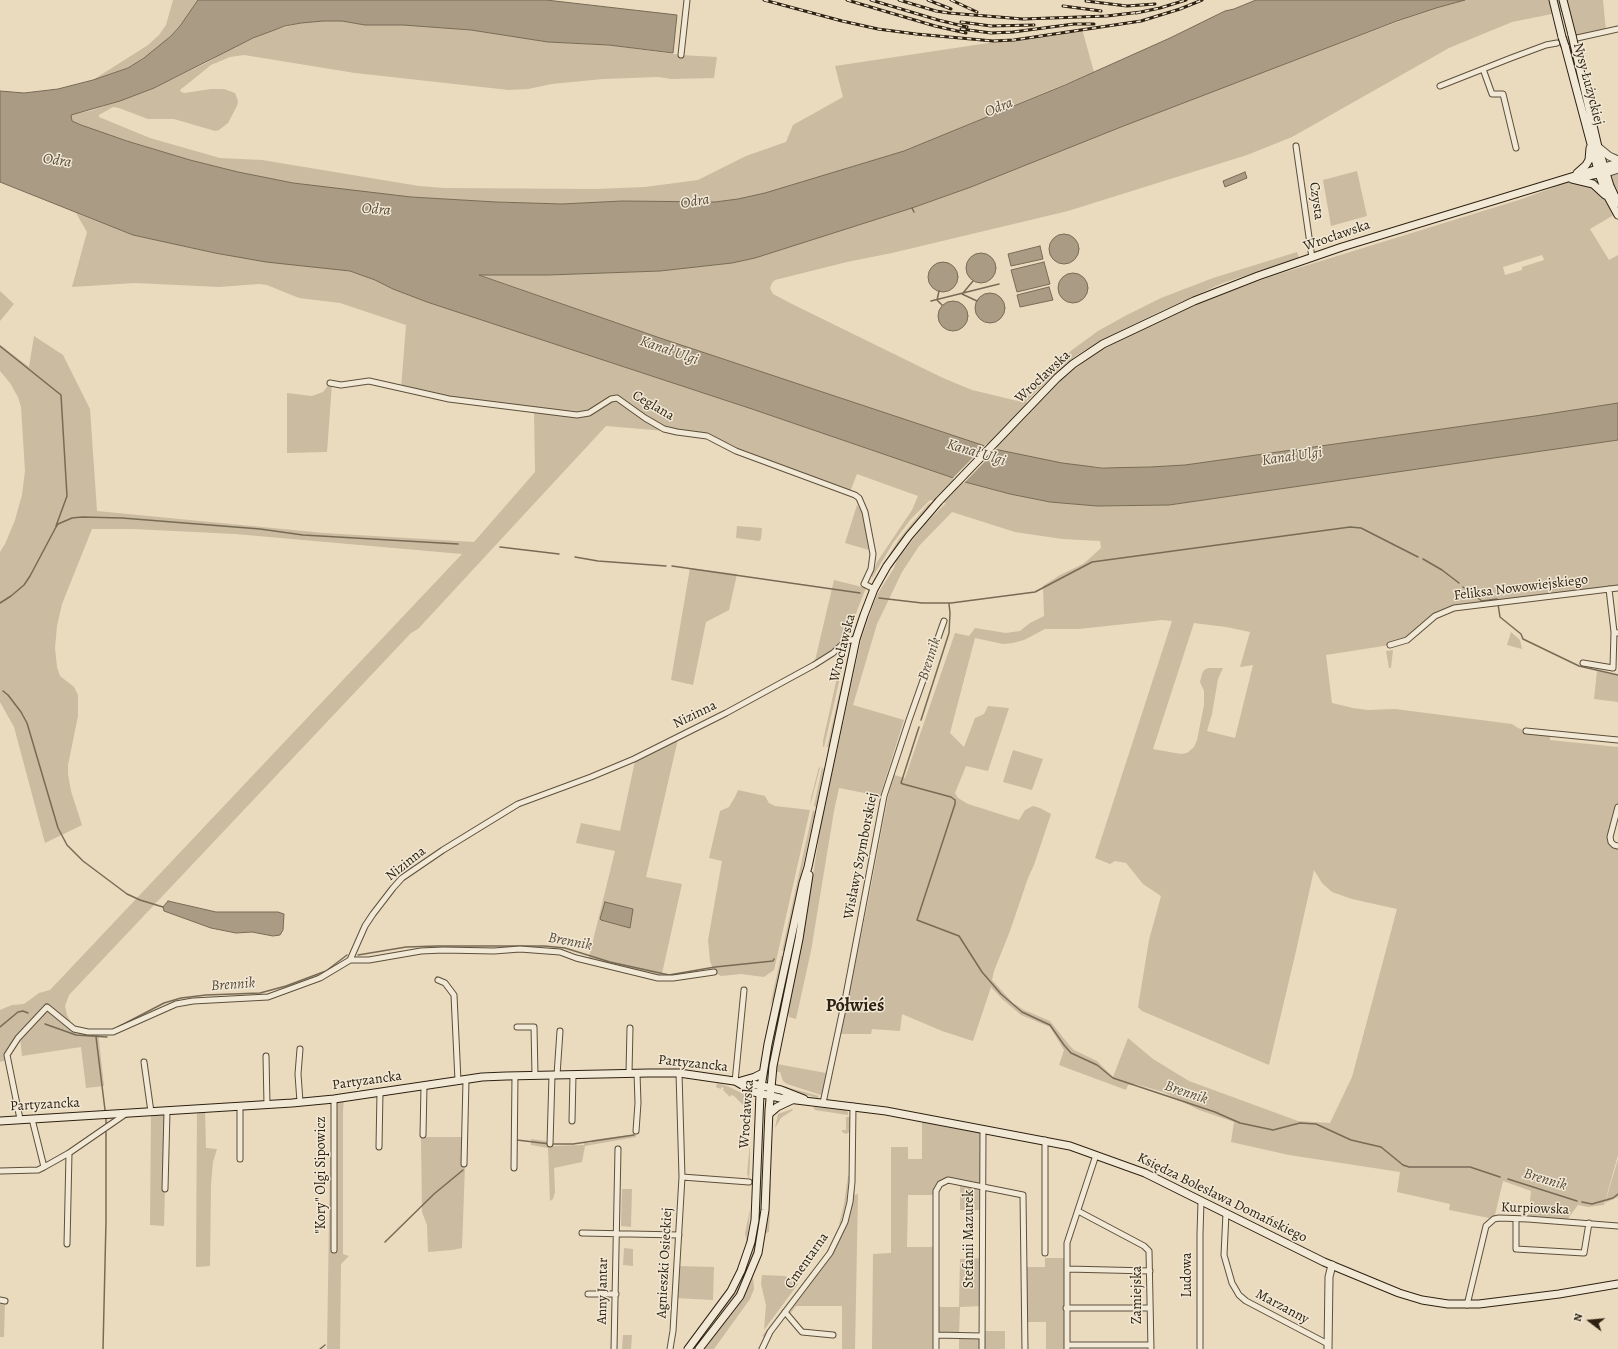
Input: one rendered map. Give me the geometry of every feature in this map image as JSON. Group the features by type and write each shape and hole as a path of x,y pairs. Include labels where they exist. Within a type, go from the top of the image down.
{"main road":[{"name":"Nysy Łużyckiej","path":"1553,0 1557,15 1560,40 1565,46 1589,138 1602,170"},
{"name":"Nysy Łużyckiej","path":"1563,0 1574,39 1602,170"},
{"path":"1572,177 1586,165 1589,160 1589,138"},
{"path":"1598,147 1608,156 1618,160"},
{"name":"Wrocławska","path":"1602,170 1618,163"},
{"name":"Wrocławska","path":"688,1349 731,1291 749,1249 755,1220 763,1073 781,981 808,867 856,639 874,589 900,547 939,501 1032,404 1073,364 1103,344 1194,301 1258,276 1342,247 1572,177 1602,170 1618,169"},
{"path":"1602,170 1610,200 1618,215"},
{"path":"1602,170 1618,203"},
{"path":"1572,177 1593,184 1610,200"},
{"name":"Wrocławska","path":"699,1349 740,1296 758,1253 765,1210 770,1088 778,1040 799,939 809,874 808,867"},
{"name":"Partyzancka","path":"0,1121 266,1105 334,1099 466,1080 534,1075 679,1073 736,1082 761,1090"},
{"path":"736,1082 755,1077 763,1073"},
{"name":"Księdza Bolesława Domańskiego","path":"761,1090 770,1088 794,1094 811,1101"},
{"name":"Księdza Bolesława Domańskiego","path":"761,1090 770,1096 793,1100 853,1106 1062,1144 1141,1171 1332,1265 1416,1299 1439,1303 1467,1305 1539,1297 1618,1284"},
{"path":"769,1114 776,1107 793,1100"},
{"path":"1328,1346 1329,1277 1332,1265"}],"street":[{"path":"681,55 687,0"},
{"path":"1574,39 1618,29"},
{"path":"1440,86 1560,40"},
{"path":"1482,69 1492,94 1503,94 1516,148"},
{"name":"Czysta","path":"1296,146 1312,258"},
{"name":"Ceglana","path":"330,383 341,385 369,381 449,399 577,415 589,413 611,399 617,398 645,418 664,429 707,436 736,451 856,495 859,498 865,512 873,554 871,569 864,584 874,589"},
{"name":"Feliksa Nowowiejskiego","path":"1390,645 1402,642 1413,636 1440,613 1454,608 1618,588"},
{"path":"1583,663 1613,668 1616,633 1609,589"},
{"name":"Wisławy Szymborskiej","path":"823,1103 846,995 884,796 906,727 944,621"},
{"name":"Nizinna","path":"350,960 365,926 393,888 402,878 444,850 518,804 591,777 631,760 726,713 814,665 833,653 846,641 856,639"},
{"path":"1526,732 1618,740"},
{"path":"1618,807 1610,837 1611,842 1618,846"},
{"path":"20,1119 7,1060 8,1052 18,1038 46,1007 74,1028 88,1032 113,1032 152,1013 183,1002 259,998 276,994 320,978 350,960 369,960 421,951 494,952 520,949 560,952 576,958 658,978 673,978 714,972"},
{"path":"438,980 446,983 454,995 458,1081"},
{"path":"736,1082 744,990"},
{"path":"517,1027 534,1027 534,1075"},
{"path":"629,1073 630,1028"},
{"path":"550,1144 554,1075 560,1031"},
{"path":"300,1049 298,1074 300,1102"},
{"path":"266,1056 266,1105"},
{"path":"144,1062 151,1112"},
{"path":"636,1131 638,1104 637,1073"},
{"name":"Agnieszki Osieckiej","path":"670,1349 673,1331 682,1177 679,1073"},
{"path":"572,1121 574,1074"},
{"path":"514,1168 515,1076"},
{"path":"464,1164 466,1080"},
{"path":"423,1135 424,1086"},
{"path":"379,1147 380,1092"},
{"name":"\"Kory\" Olgi Sipowicz","path":"334,1099 334,1250"},
{"path":"240,1106 240,1159"},
{"name":"Cmentarna","path":"762,1349 770,1332 830,1253 845,1222 850,1202 852,1182 853,1106"},
{"path":"165,1189 166,1111"},
{"path":"0,1171 38,1170 69,1153 128,1113"},
{"path":"32,1119 44,1167"},
{"name":"Stefanii Mazurek","path":"982,1349 983,1129"},
{"path":"1045,1140 1045,1253"},
{"name":"Anny Jantar","path":"614,1349 618,1149"},
{"path":"67,1244 69,1153"},
{"path":"1096,1155 1067,1243 1067,1347 1150,1347"},
{"path":"682,1177 749,1182"},
{"path":"936,1349 937,1189 942,1182 948,1180 1023,1195 1025,1349"},
{"name":"Ludowa","path":"1200,1349 1201,1201"},
{"name":"Zamiejska","path":"1078,1211 1147,1249 1150,1254 1150,1347"},
{"name":"Marzanny","path":"1226,1213 1224,1255 1232,1282 1239,1295 1251,1304 1328,1346"},
{"name":"Kurpiowska","path":"1467,1305 1486,1226 1494,1219 1499,1218 1588,1223 1618,1226"},
{"path":"1516,1219 1516,1249 1584,1253 1588,1223"},
{"path":"582,1233 679,1235"},
{"path":"1066,1270 1150,1271"},
{"path":"588,1294 616,1294"},
{"path":"1066,1308 1150,1308"},
{"path":"785,1312 802,1332 833,1335"},
{"path":"936,1335 982,1336"}],"shaded area":[{"path":"173,0 198,0 180,26 160,47 128,68 93,80 148,45 159,35 166,25"},
{"path":"1465,0 1603,0 1606,32 1574,40 1567,11 1512,22 1449,48 1292,137 1247,155 1068,211 775,280 770,288 773,294 792,304 943,378 972,390 1022,402 1025,394 1072,350 1098,331 1125,316 1161,298 1213,278 1297,252 1299,258 1223,283 1100,341 1077,355 1063,366 1026,402 1034,406 1055,385 1095,353 1172,314 1269,277 1522,199 1552,188 1562,182 1581,181 1597,187 1617,213 1590,229 1609,260 1618,255 1618,403 1185,465 1125,468 1082,466 1047,461 994,449 660,338 478,274 548,275 660,271 732,263 755,258 912,208 971,187 1121,127 1436,8","holes":["1542,255 1544,260 1522,267 1522,270 1505,275 1503,267"]},
{"path":"342,21 365,25 403,25 471,30 548,42 609,45 681,55 717,57 714,78 671,79 659,77 603,79 552,84 528,89 509,90 355,73 244,55 230,57 211,65 180,90 181,92 185,93 211,89 224,89 235,93 238,101 237,106 228,123 219,130 215,131 174,119 148,119 113,107 99,115 99,117 150,138 220,158 262,160 419,186 444,188 596,189 645,187 698,180 746,156 786,142 793,125 843,97 835,66 1082,29 1094,72 904,151 765,193 715,202 622,201 562,204 496,202 411,197 352,191 293,183 238,172 190,160 93,130 72,121 70,118 73,114 90,111 154,88 206,63 231,48 271,31 301,23"},
{"path":"1618,169 1618,203 1606,173"},
{"path":"1357,171 1367,216 1331,226 1323,180"},
{"path":"76,213 133,235 215,253 350,271 427,302 752,409 965,482 1010,494 1050,502 1097,506 1169,505 1618,440 1618,588 1446,610 1413,636 1396,644 1326,655 1332,703 1368,710 1395,709 1512,724 1526,731 1550,734 1550,740 1618,747 1618,807 1611,842 1618,846 1618,1155 1604,1205 1588,1207 1578,1205 1567,1222 1528,1219 1531,1191 1503,1181 1494,1219 1449,1210 1450,1204 1397,1192 1400,1172 1289,1155 1231,1142 1234,1122 1199,1110 1163,1092 1135,1084 1128,1085 1126,1090 1059,1065 1064,1050 1050,1027 1021,1015 1002,999 991,987 973,1041 942,1031 902,1014 900,1031 872,1029 871,1034 841,1034 888,797 894,775 905,778 955,633 969,636 975,628 1006,633 1020,631 1030,623 1044,616 1043,586 1060,575 1083,564 1101,548 1100,541 1062,539 1015,532 952,512 919,546 902,572 877,624 853,705 904,720 880,796 839,788 811,951 796,1019 789,1017 787,1011 802,943 821,825 861,640 877,595 894,568 897,560 926,523 946,503 930,500 910,520 893,543 872,578 877,562 912,510 918,496 857,474 850,492 736,451 713,439 677,432 606,426 418,629 411,633 69,995 65,1006 67,1015 74,1028 98,1032 104,1086 86,1088 81,1047 22,1056 20,1037 7,1060 0,1062 0,1010 12,1005 24,1004 39,993 50,990 462,554 235,534 133,529 92,529 62,604 57,626 55,648 57,667 60,676 74,687 78,695 78,716 68,765 68,774 71,791 82,825 45,843 14,727 0,702 0,552 15,520 22,495 25,471 21,407 18,397 10,383 0,371 0,345 29,367 34,336 63,355 90,409 97,511 324,533 474,542 535,472 534,410 449,399 401,389 406,325 340,303 299,298 267,285 259,284 219,287 135,283 72,287 87,232","holes":["1162,620 1172,621 1095,858 1110,864 1115,861 1126,863 1143,884 1161,896 1149,940 1138,1007 1142,1011 1269,1065 1314,870 1322,883 1332,892 1352,899 1397,909 1352,1077 1330,1123 1298,1121 1189,1081 1153,1059 1128,1038 1113,1077 1097,1061 1074,1050 1050,1021 1024,1010 1013,1003 992,980 1051,814 1033,806 1025,810 1019,820 968,804 958,798 955,793 966,766 988,771 1009,708 988,706 984,714 975,718 964,747 950,733 975,638 1003,644 1024,640 1045,629 1079,629","1194,623 1250,632 1240,667 1253,665 1235,738 1207,731 1212,714 1218,679 1223,668 1208,668 1204,670 1200,682 1204,691 1204,705 1197,740 1194,747 1187,753 1181,754 1153,749"]},
{"path":"0,291 14,304 0,321"},
{"path":"330,383 332,383 327,452 287,453 287,393 312,396 323,392"},
{"path":"933,502 901,540 875,581 873,581 899,539 928,504"},
{"path":"857,505 863,512 869,550 845,543"},
{"path":"737,526 762,528 761,539 759,541 736,538"},
{"path":"690,568 737,574 729,610 706,622 693,685 671,680"},
{"path":"834,580 866,588 848,637 814,665"},
{"path":"1511,632 1520,640 1522,649 1507,645"},
{"path":"851,642 829,747 827,747"},
{"path":"846,643 848,643 823,747 823,741 843,650"},
{"path":"1393,650 1391,668 1389,668 1386,651"},
{"path":"1597,671 1618,675 1618,702 1594,699"},
{"path":"679,735 646,877 682,884 661,978 588,961 615,851 576,843 581,823 620,831 635,761"},
{"path":"1013,750 1043,759 1032,790 1003,782"},
{"path":"819,767 820,768 810,806 811,798"},
{"path":"822,768 824,769 816,807 814,806"},
{"path":"738,790 765,796 769,803 775,806 810,810 774,970 764,977 741,974 721,976 714,972 710,961 708,940 722,861 709,858 720,811 729,807"},
{"path":"813,810 815,812 784,951 782,951"},
{"path":"802,898 795,947 775,1036 768,1081 771,1051"},
{"path":"781,956 783,956 775,995 770,1006"},
{"path":"777,1064 826,1073 821,1095 787,1084 783,1081 780,1072 776,1072"},
{"path":"717,1083 748,1096 751,1102 751,1108 744,1109 744,1106 734,1096 731,1095 730,1097 723,1090 724,1088 721,1087 721,1089 716,1087"},
{"path":"785,1086 819,1096 817,1098 793,1091 784,1088"},
{"path":"344,1097 343,1254 349,1256 341,1264 340,1349 327,1349 330,1154 334,1155 334,1099"},
{"path":"813,1107 844,1109 848,1112 848,1115 815,1110"},
{"path":"205,1108 206,1148 217,1149 213,1162 211,1184 210,1266 196,1267 197,1109"},
{"path":"792,1109 793,1110 781,1118 775,1128 778,1114"},
{"path":"167,1111 164,1226 150,1225 151,1112"},
{"path":"750,1111 750,1132 747,1132 745,1128 746,1112"},
{"path":"762,1112 762,1213 751,1263 734,1298 695,1349 692,1349 732,1295 742,1278 749,1260 758,1218"},
{"path":"846,1117 850,1117 850,1132 846,1134 842,1132 842,1130 846,1130"},
{"path":"922,1117 983,1129 983,1210 960,1210 960,1183 945,1181 936,1195 908,1195 907,1247 936,1247 937,1307 959,1307 960,1259 982,1258 982,1306 960,1307 959,1335 982,1336 982,1331 1005,1331 1005,1349 959,1349 959,1336 937,1335 936,1349 872,1349 873,1254 891,1253 891,1147 908,1147 908,1159 922,1159"},
{"path":"636,1134 636,1137 585,1146 582,1162 554,1168 555,1192 553,1199 550,1201 548,1148 531,1145 531,1139 552,1142 552,1146 584,1145 584,1143 591,1143 592,1140"},
{"path":"421,1137 466,1137 462,1248 428,1252 427,1225 422,1212"},
{"path":"750,1143 750,1164 749,1179 747,1173"},
{"path":"1618,1159 1618,1197 1605,1203"},
{"path":"848,1176 847,1199 841,1223 839,1225 844,1204"},
{"path":"769,1177 771,1185 769,1232 766,1233"},
{"path":"855,1185 855,1195 858,1194 855,1349 842,1349 842,1306 796,1306 790,1314 794,1306 790,1306 830,1253 850,1202 854,1198"},
{"path":"622,1189 632,1189 631,1227 621,1226"},
{"path":"750,1209 748,1236 747,1244 745,1233"},
{"path":"624,1248 633,1249 633,1266 623,1265"},
{"path":"1045,1258 1067,1258 1067,1349 1046,1349 1046,1322 1024,1322 1024,1267 1045,1267"},
{"path":"677,1266 714,1267 713,1300 675,1298"},
{"path":"811,1272 811,1275 764,1337 762,1336"},
{"path":"762,1275 785,1276 798,1284 764,1330 766,1305 761,1284"},
{"path":"753,1277 754,1289 750,1299 714,1349 704,1349 743,1298"},
{"path":"0,1300 5,1301 4,1337 0,1337"},
{"path":"623,1335 632,1335 631,1349 622,1349"}],"water":[{"path":"198,0 546,0 677,15 673,53 609,45 548,42 471,30 403,25 365,25 342,21 301,23 285,26 253,38 154,88 120,101 71,115 72,121 127,141 190,160 238,172 293,183 411,197 562,204 622,201 715,202 765,193 904,151 1065,85 1170,38 1225,11 1256,0 1465,0 1397,21 1121,127 971,187 912,208 755,258 732,263 660,271 548,275 479,275 660,338 994,449 1062,463 1102,468 1185,465 1618,403 1618,440 1169,505 1097,506 1050,502 1010,494 965,482 752,409 427,302 350,271 266,262 215,253 133,235 0,182 0,91 24,93 58,89 93,80 128,68 144,58 171,36 180,26"},
{"path":"1245,172 1247,178 1225,187 1223,181"},
{"path":"1064,234 1075,238 1079,249 1075,260 1064,264 1053,260 1049,249 1053,238"},
{"path":"1040,246 1043,259 1011,266 1008,254"},
{"path":"981,253 992,257 996,268 992,279 981,283 970,279 966,268 970,257"},
{"path":"943,262 954,266 958,277 954,288 943,292 932,288 928,277 932,266"},
{"path":"1044,262 1050,284 1017,292 1011,270"},
{"path":"1073,273 1084,277 1088,288 1084,299 1073,303 1062,299 1058,288 1062,277"},
{"path":"1049,287 1053,300 1020,307 1017,295"},
{"path":"990,293 1001,297 1005,308 1001,319 990,323 979,319 975,308 979,297"},
{"path":"953,301 964,305 968,316 964,327 953,331 942,327 938,316 942,305"},
{"path":"168,901 216,912 278,912 284,914 283,930 280,935 273,936 252,932 236,933 211,928 164,911 163,907"},
{"path":"605,902 633,909 630,928 600,919"}],"pier":[{"path":"986,444 998,448 964,483 952,479"}],"waterway":[{"path":"912,208 914,212"},
{"path":"963,293 973,281"},
{"path":"931,301 999,284"},
{"path":"939,291 937,300 942,305"},
{"path":"962,294 977,301"},
{"path":"0,346 61,395 67,496 56,526"},
{"path":"0,603 24,585 58,524 72,518 122,518 260,529 303,535 458,544"},
{"path":"879,598 922,603 951,603 1035,592 1092,562 1350,527 1361,528 1418,557"},
{"path":"500,547 559,554"},
{"path":"575,557 598,561 666,566"},
{"path":"1423,559 1442,570 1459,583"},
{"path":"672,566 860,593"},
{"path":"1463,587 1482,601 1497,599 1498,601"},
{"name":"Brennik","path":"921,720 949,633 949,604"},
{"path":"1498,604 1500,617 1521,634 1523,639 1579,666 1618,675"},
{"path":"3,691 21,712 27,723 58,828 67,845 83,861 127,894 140,900 163,907"},
{"name":"Brennik","path":"919,727 901,783 951,797 955,800 955,804 917,920 959,936 982,972 1001,994 1022,1012 1050,1025 1071,1053 1097,1065 1113,1078 1215,1112 1240,1123 1273,1130 1300,1123 1316,1124 1351,1140 1381,1147 1403,1165 1409,1167 1470,1167 1500,1177"},
{"name":"Brennik","path":"358,955 406,947 544,946 565,948 610,962 669,975 715,967 773,961 774,959"},
{"name":"Brennik","path":"118,1027 164,1003 181,998 206,995 260,993 286,986 326,971 347,955"},
{"name":"Brennik","path":"0,1027 18,1012 23,1011 28,1013"},
{"name":"Brennik","path":"45,1024 76,1035 107,1037"},
{"path":"96,1037 105,1110"},
{"path":"103,1349 106,1221 106,1132"},
{"path":"517,1140 550,1144 573,1144 634,1135"},
{"path":"385,1242 434,1194 463,1170"},
{"name":"Brennik","path":"1508,1179 1577,1201"},
{"name":"Brennik","path":"1582,1202 1592,1204 1613,1198 1618,1194"},
{"path":"320,1349 325,1345"}],"tunnel":[{"path":"1557,43 1576,38"}],"railway":[{"path":"764,0 878,29 993,41 1014,40 1141,21 1180,9 1202,0"},
{"path":"847,0 935,26 966,33"},
{"path":"871,0 967,27"},
{"path":"899,0 936,11 949,13 1023,19 1107,16 1141,12"},
{"path":"928,0 951,9"},
{"path":"951,0 977,12"},
{"path":"1136,13 1160,8 1186,0"},
{"path":"1086,1 1127,6 1155,4"},
{"path":"1063,6 1101,11"},
{"path":"961,22 991,26 1034,25"},
{"path":"961,29 991,33 1013,32 1074,24 1094,24"}],"district":[{"name":"Półwieś","path":"855,1007"}],"water label":[{"name":"Odra","path":"999,108"},
{"name":"Odra","path":"57,161"},
{"name":"Odra","path":"695,202"},
{"name":"Odra","path":"376,210"},
{"name":"Kanał Ulgi","path":"669,351"},
{"name":"Kanał Ulgi","path":"976,453"},
{"name":"Kanał Ulgi","path":"1292,457"}]}
